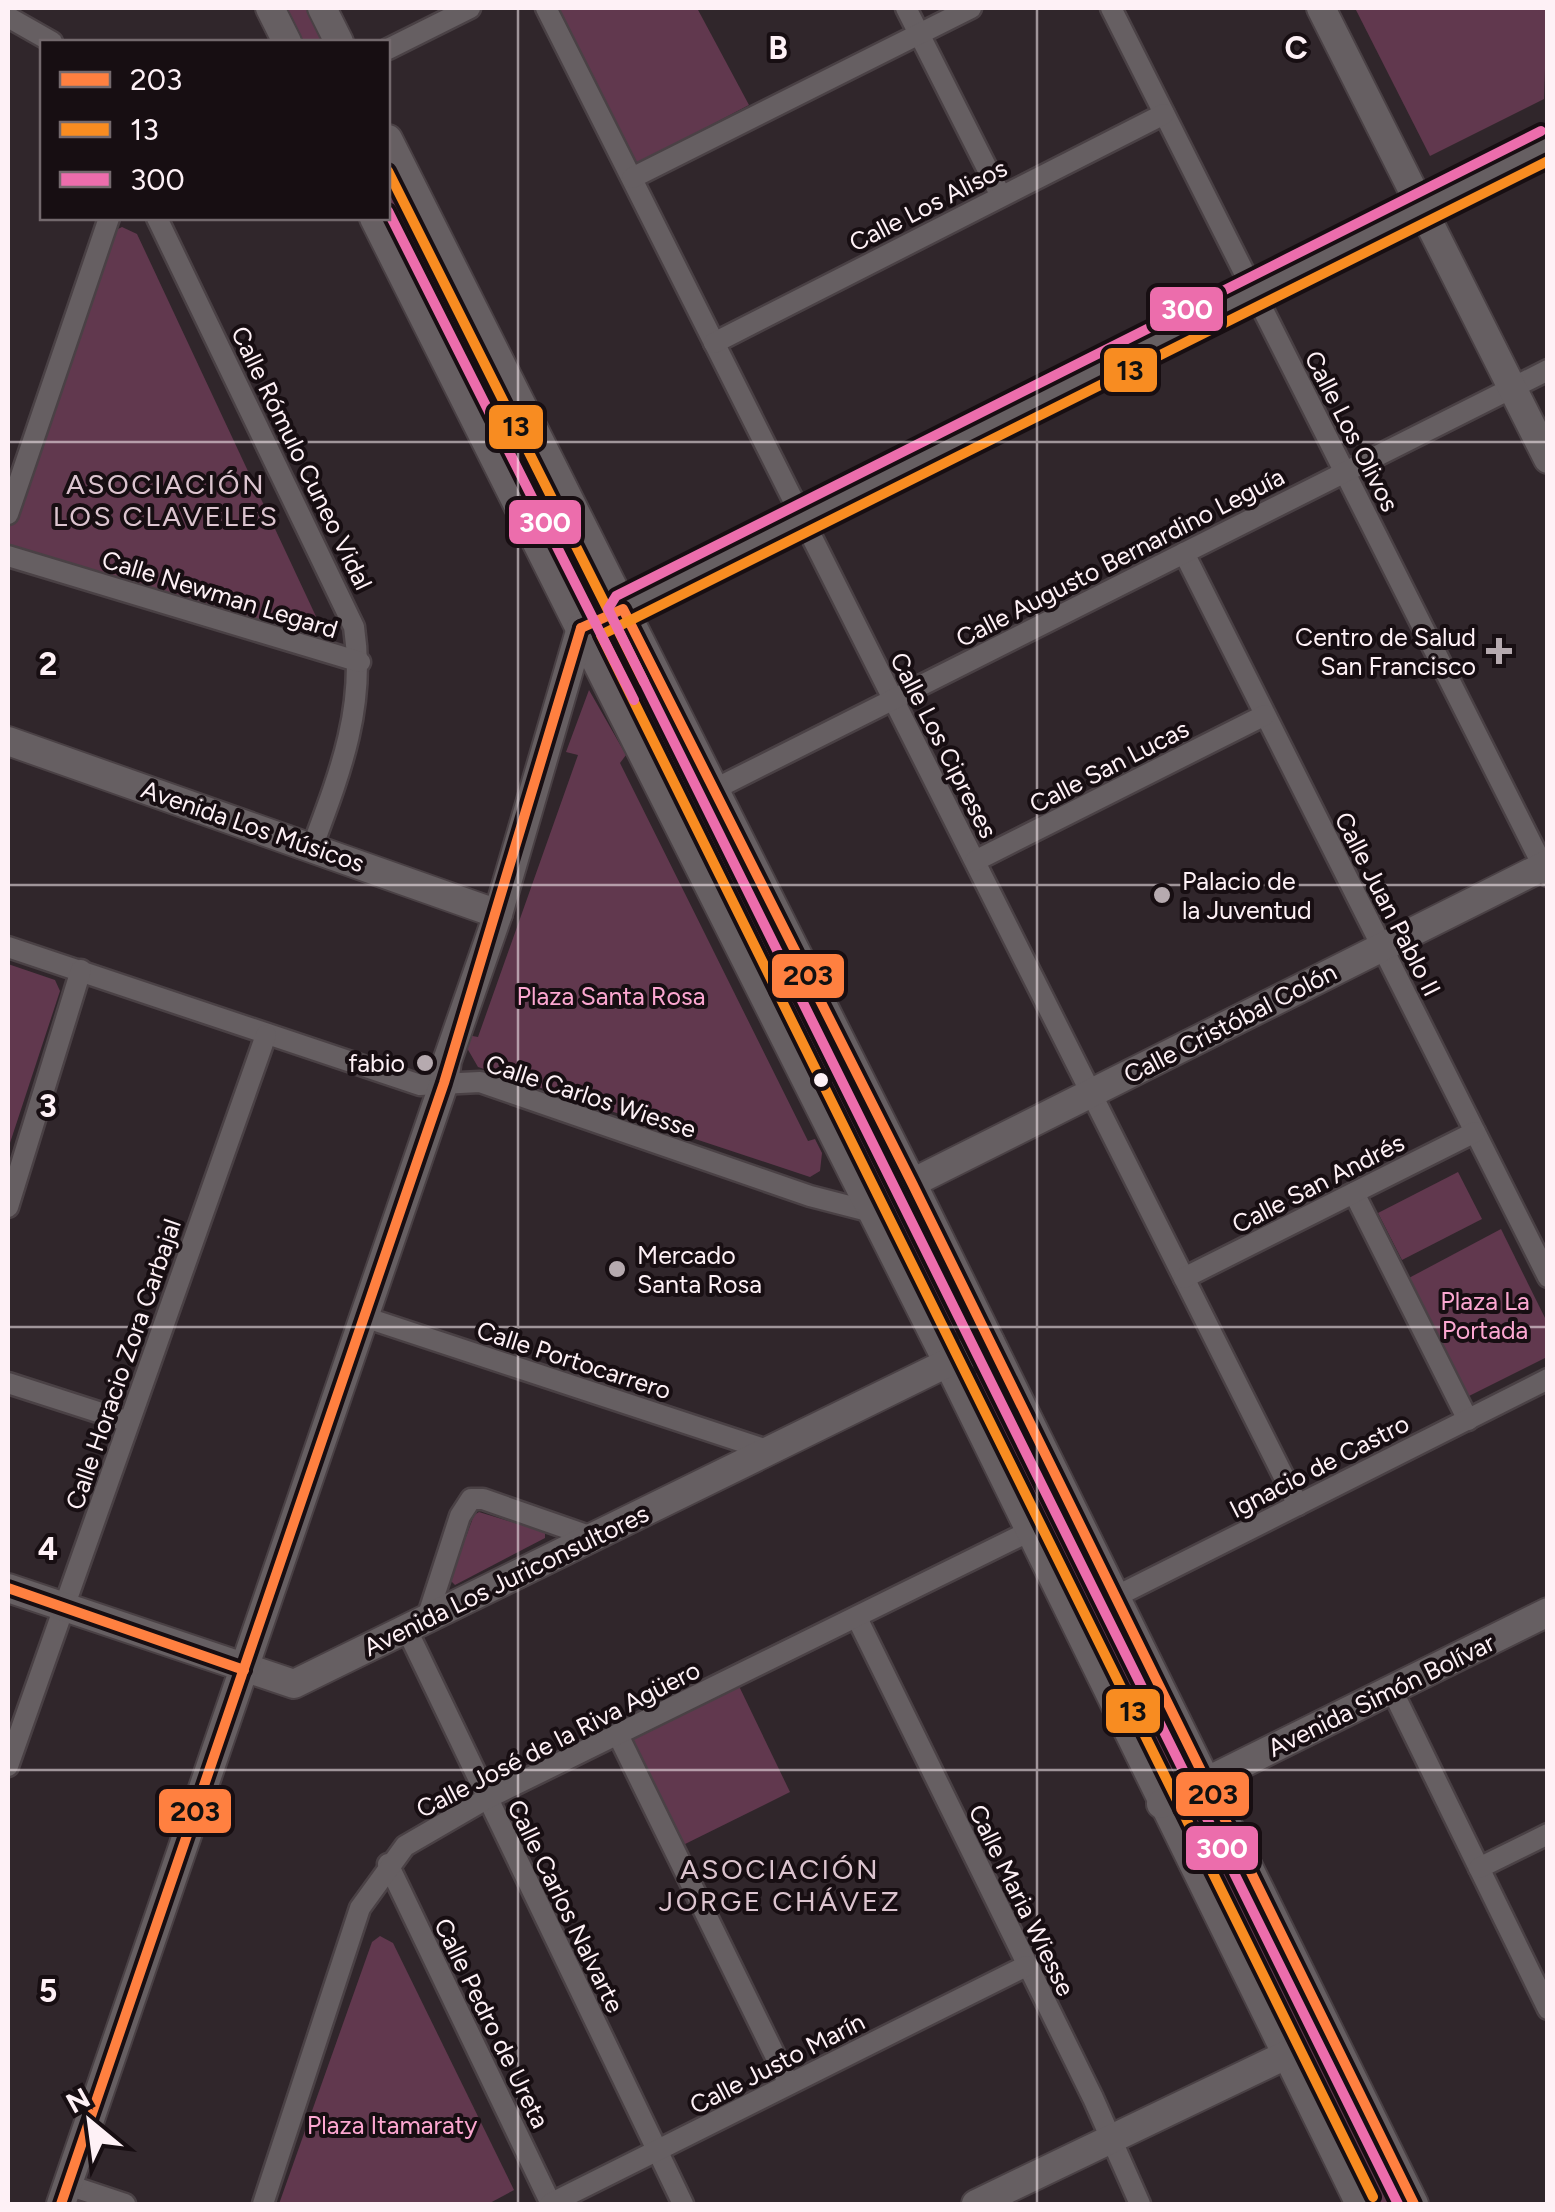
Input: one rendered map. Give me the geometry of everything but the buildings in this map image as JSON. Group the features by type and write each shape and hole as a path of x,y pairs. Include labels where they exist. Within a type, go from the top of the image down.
{"street":[{"path":"270,8 286,40"},
{"path":"322,8 339,40"},
{"path":"390,48 470,8"},
{"name":"Calle Los Cipreses","path":"546,8 1298,1505"},
{"path":"906,8 1001,196"},
{"path":"632,178 971,8"},
{"name":"Calle Los Olivos","path":"1111,8 1546,869"},
{"path":"1320,8 1548,459"},
{"path":"8,17 48,40"},
{"name":"Calle Los Alisos","path":"714,343 1164,114"},
{"path":"390,143 912,1183 1414,2204"},
{"path":"124,2204 64,2195 444,1083 447,1062 498,914 581,628 1548,144"},
{"path":"8,514 107,220"},
{"name":"Calle Rómulo Cuneo Vidal","path":"158,220 344,600 360,662 345,760 314,845"},
{"path":"375,220 948,1363 1360,2204"},
{"name":"Calle Augusto Bernardino Leguía","path":"715,789 1548,370"},
{"name":"Calle Juan Pablo II","path":"1184,553 1548,1277"},
{"name":"Calle Newman Legard","path":"8,556 360,662"},
{"name":"Calle San Lucas","path":"975,861 1265,715"},
{"name":"Avenida Los Músicos","path":"8,741 314,845 498,914"},
{"name":"Calle Cristóbal Colón","path":"912,1183 1546,869"},
{"name":"Calle Carlos Wiesse","path":"8,947 420,1086 480,1082 810,1196 872,1212"},
{"path":"8,1207 81,970"},
{"name":"Calle Horacio Zora Carbajal","path":"8,1766 266,1035"},
{"name":"Calle San Andrés","path":"1184,1278 1475,1132"},
{"path":"1354,1193 1468,1420"},
{"name":"Calle Portocarrero","path":"364,1317 767,1450"},
{"name":"Avenida Los Juriconsultores","path":"8,1588 294,1684 990,1342"},
{"name":"Ignacio de Castro","path":"1113,1598 1548,1380"},
{"path":"8,1383 129,1422"},
{"path":"417,1623 460,1516 471,1499 484,1499 592,1538"},
{"name":"Calle José de la Riva Agüero","path":"262,2204 360,1908 388,1864 431,1828 486,1798 1028,1532"},
{"name":"Avenida Simón Bolívar","path":"1161,1804 1548,1612"},
{"name":"Calle Maria Wiesse","path":"857,1618 1140,2204"},
{"name":"Calle Carlos Nalvarte","path":"417,1623 486,1798 684,2204"},
{"path":"1392,1690 1548,2009"},
{"path":"618,1735 789,2084"},
{"path":"1478,1868 1548,1834"},
{"name":"Calle Pedro de Ureta","path":"388,1864 550,2204"},
{"name":"Calle Justo Marín","path":"550,2204 1026,1966"},
{"path":"976,2204 1286,2055"}],"green space":[{"path":"287,8 308,8 325,40 303,40"},
{"path":"555,8 697,8 749,105 637,164 630,163"},
{"path":"1355,8 1547,8 1544,99 1430,156"},
{"path":"390,172 595,587 592,595 578,596 390,215"},
{"path":"122,227 137,234 320,625 317,639 8,549 8,522 108,234"},
{"path":"613,639 621,643 964,1324 961,1332 947,1333 604,652 605,643"},
{"name":"Plaza Santa Rosa","path":"589,690 626,755 620,763 808,1141 815,1139 822,1153 820,1171 810,1177 478,1067 467,1048 467,1035 478,1037 578,755 566,752"},
{"path":"8,964 55,980 60,991 8,1149"},
{"path":"1458,1172 1482,1219 1402,1260 1378,1213"},
{"name":"Plaza La Portada","path":"1501,1229 1547,1322 1547,1357 1467,1397 1407,1279"},
{"path":"981,1371 989,1376 1182,1763 1180,1770 1165,1772 972,1384 973,1375"},
{"path":"479,1512 545,1532 545,1538 455,1585 450,1580 474,1515"},
{"path":"737,1682 790,1792 677,1848 623,1739"},
{"path":"1201,1814 1210,1818 1403,2204 1381,2204 1193,1827 1194,1818"},
{"name":"Plaza Itamaraty","path":"380,1936 393,1943 514,2190 488,2204 279,2204 372,1942"}],"transit line":[{"name":"300","path":"1398,2204 608,609 616,596 1541,131"},
{"name":"13","path":"1373,2197 601,635 1548,161"},
{"name":"13","path":"390,175 644,682"},
{"name":"300","path":"390,215 634,700"},
{"name":"203","path":"581,628 623,609 912,1183 1414,2204"},
{"name":"203","path":"61,2204 444,1083 581,628"},
{"name":"203","path":"8,1588 244,1670"}],"place":[{"name":"Centro de Salud San Francisco","path":"1499,651"},
{"name":"Palacio de la Juventud","path":"1162,895"},
{"name":"fabio","path":"425,1063"},
{"name":"Mercado Santa Rosa","path":"617,1269"}],"district":[{"name":"ASOCIACIÓN LOS CLAVELES","path":"166,500"},
{"name":"ASOCIACIÓN JORGE CHÁVEZ","path":"780,1885"}]}
